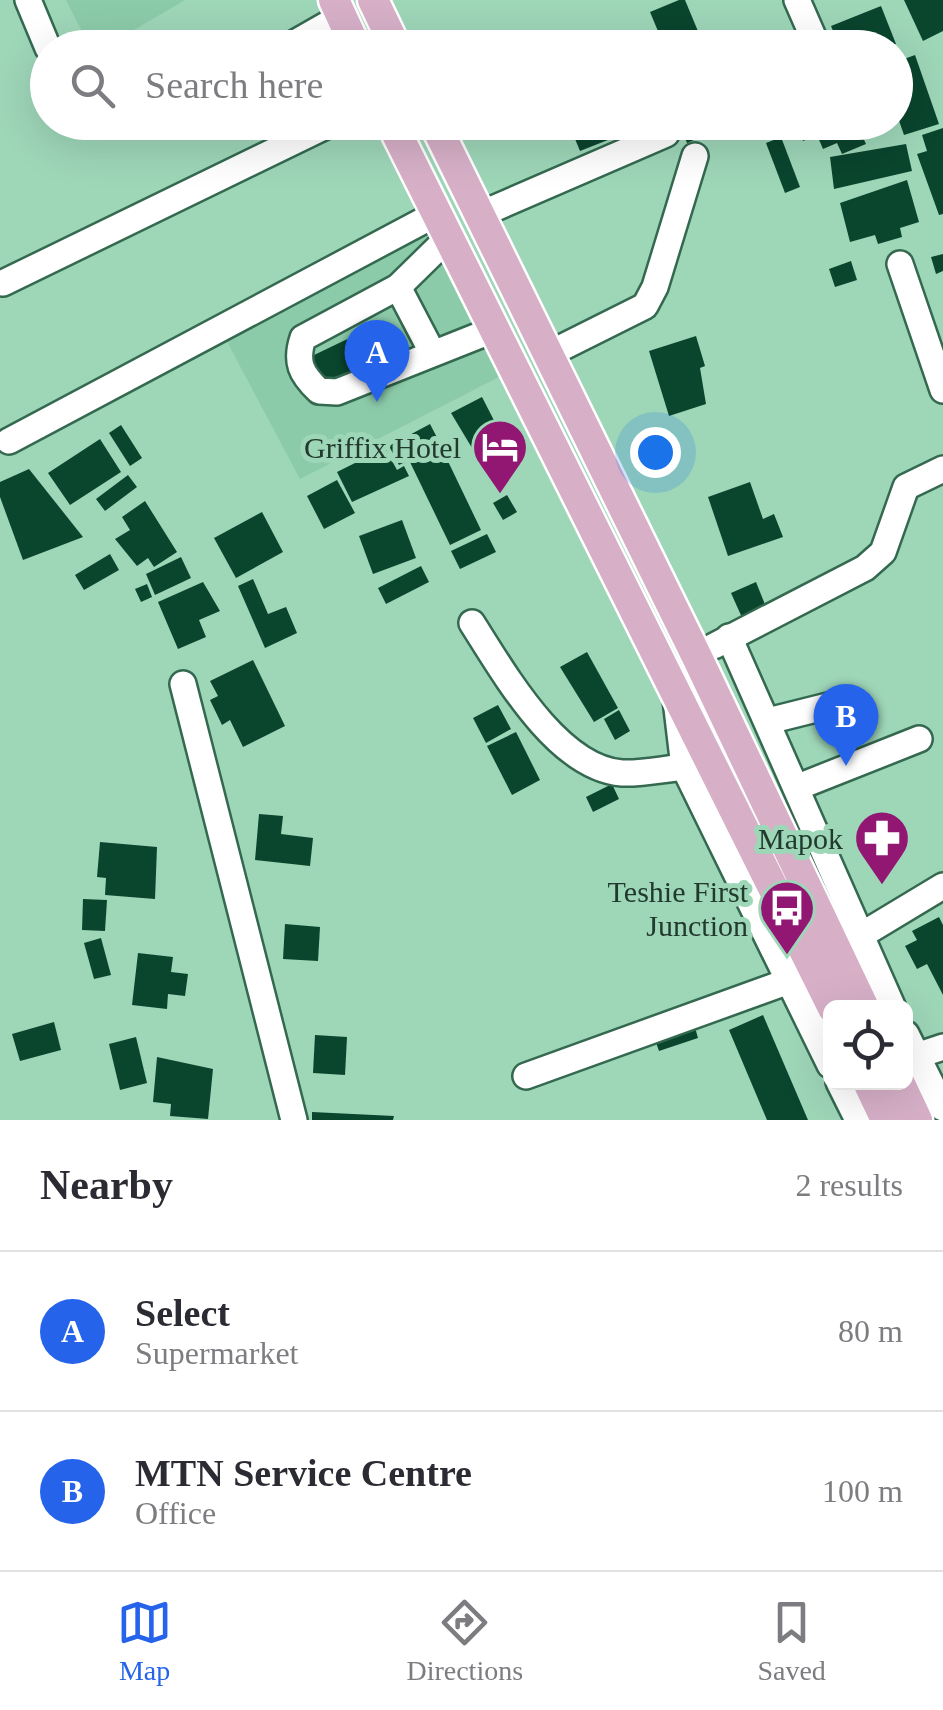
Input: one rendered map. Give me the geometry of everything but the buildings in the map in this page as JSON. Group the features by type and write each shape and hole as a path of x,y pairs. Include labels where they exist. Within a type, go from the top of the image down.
{"main road":[{"path":"376,1 388,30"},
{"path":"400,140 440,227 829,1000"},
{"path":"443,140 860,1000"},
{"path":"872,1090 886,1120"},
{"path":"903,1090 917,1120"}],"street":[{"path":"28,0 40,30"},
{"path":"797,0 810,30"},
{"path":"309,30 338,8"},
{"path":"4,283 297,140"},
{"path":"480,215 652,140"},
{"path":"548,354 645,306 655,287 695,156"},
{"path":"440,227 398,287 303,338 297,356 304,377 320,392 336,392 493,330"},
{"path":"9,442 440,227"},
{"path":"900,264 943,390"},
{"path":"398,287 432,352"},
{"path":"696,655 865,568 883,552 906,487 943,469"},
{"path":"472,623 516,693 579,760 620,773 684,767"},
{"path":"729,638 889,1000"},
{"path":"183,684 294,1120"},
{"path":"675,689 684,767 823,1051"},
{"path":"768,721 844,702"},
{"path":"798,787 919,739"},
{"path":"860,936 943,886"},
{"path":"526,1076 789,981"},
{"path":"913,1045 943,1047"},
{"path":"913,1049 943,1108"},
{"path":"843,1090 858,1120"}],"shaded area":[{"path":"66,0 185,0 134,30 81,30"},
{"path":"424,227 499,377 300,479 224,336"}],"place":[{"name":"Select","path":"377,402"},
{"name":"Griffix Hotel","path":"500,496"},
{"name":"MTN Service Centre","path":"846,766"},
{"name":"Mapok","path":"882,887"},
{"name":"Teshie First Junction","path":"787,957"}]}
